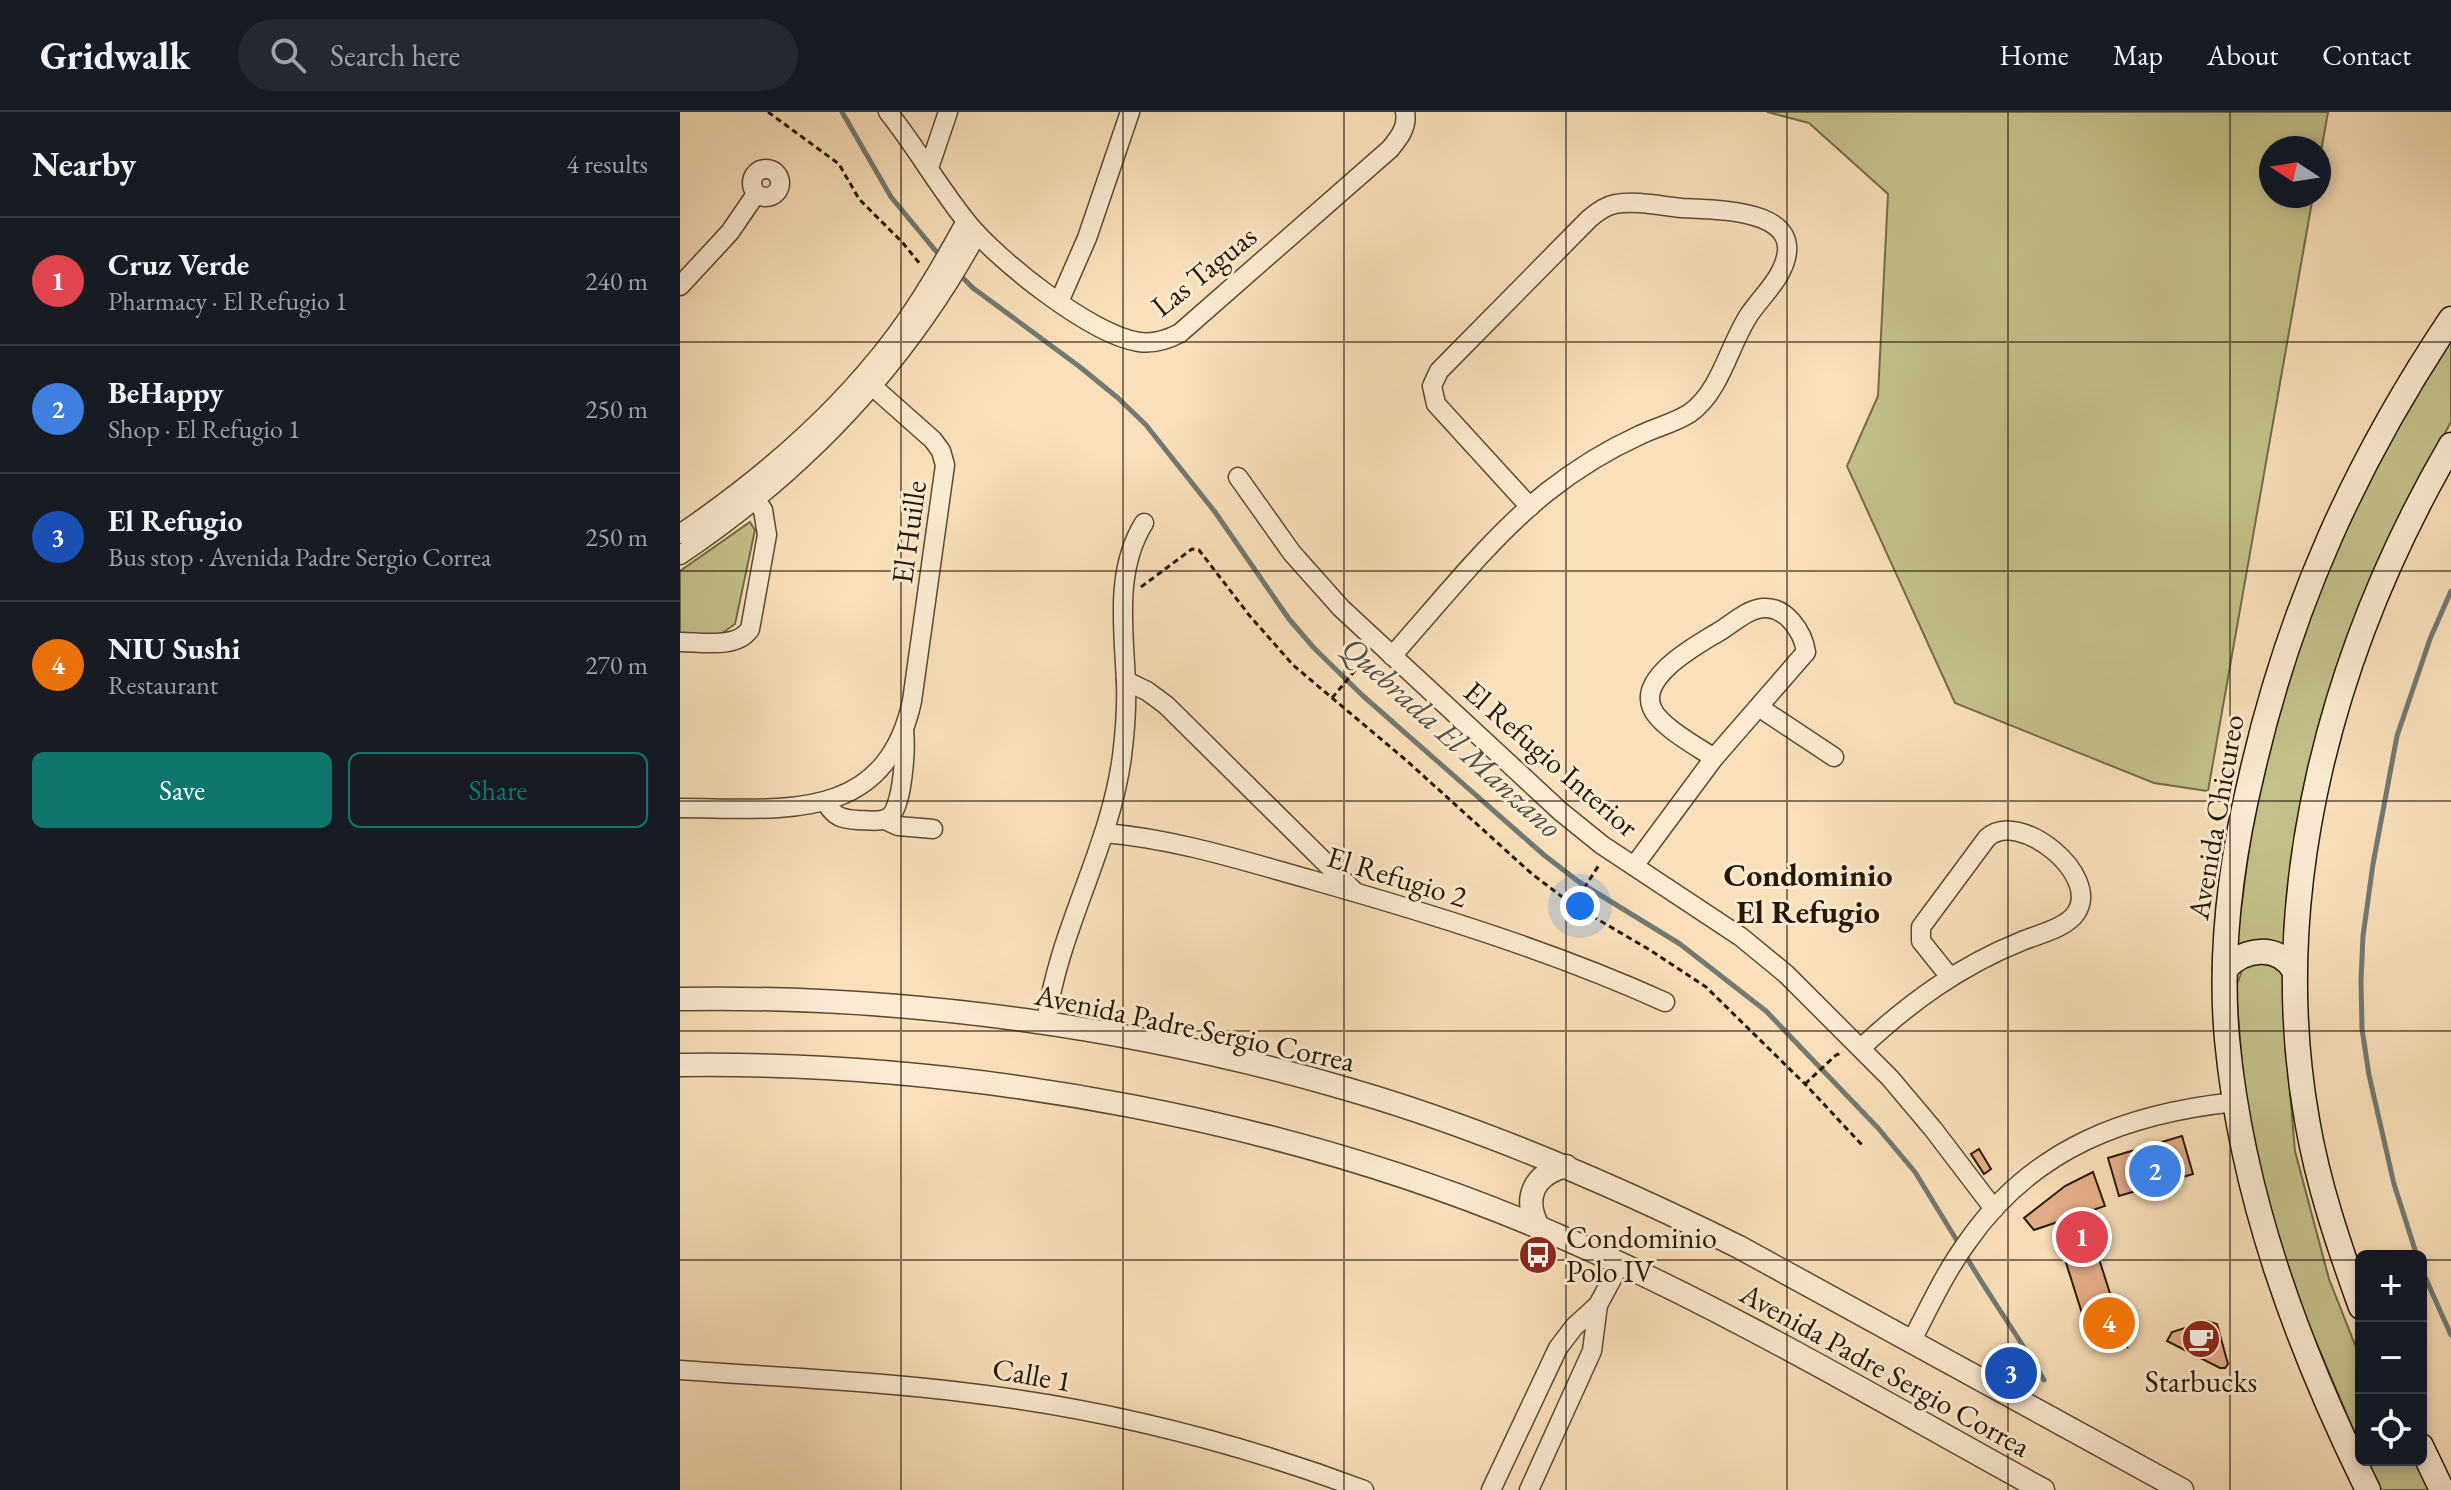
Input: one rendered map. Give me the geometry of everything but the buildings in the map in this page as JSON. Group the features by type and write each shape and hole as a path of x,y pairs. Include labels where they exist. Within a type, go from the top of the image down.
{"main road":[{"name":"Avenida Chicureo","path":"2368,1490 2322,1390 2281,1284 2254,1196 2227,1037 2225,969 2230,897 2243,808 2263,723 2288,639 2321,554 2350,491 2394,409 2451,319"},
{"path":"2355,1290 2330,1218 2310,1135 2298,1055 2294,970 2298,905 2308,837 2338,705 2352,660 2392,559 2451,445"},
{"path":"2225,969 2239,956 2263,952 2283,958 2294,970"},
{"path":"2427,1459 2442,1490"}],"street":[{"name":"Las Taguas","path":"888,112 971,228 1026,277 1059,302 1112,334 1155,342 1172,337 1390,149 1402,133 1406,115"},
{"path":"929,168 948,112"},
{"path":"1059,302 1087,238 1130,112"},
{"path":"680,286 730,232 756,194"},
{"path":"1392,656 1502,533 1560,482 1639,435 1685,416 1702,403 1741,328 1783,268 1785,242 1778,228 1754,214 1630,203 1607,206 1589,219 1439,371 1432,386 1436,404 1530,507"},
{"path":"680,555 750,493 808,432 867,382 895,336 956,255 971,228"},
{"name":"El Huille","path":"680,808 786,808 826,803 849,793 873,774 904,728 912,701 945,465 941,451 933,440 867,382"},
{"name":"El Refugio Interior","path":"1238,477 1273,528 1316,581 1392,656 1560,811 1765,956 1861,1048 1914,1106 1994,1209"},
{"path":"680,534 750,493"},
{"path":"680,642 735,641 748,633 767,535 763,510 750,493"},
{"path":"1046,1024 1052,983 1104,833 1122,761 1126,724 1123,600 1131,552 1144,523"},
{"path":"1634,866 1714,758 1806,652 1799,631 1773,608 1754,609 1679,656 1663,672 1650,695 1652,710 1660,719 1714,758"},
{"path":"1126,681 1166,705 1356,893"},
{"path":"1760,708 1834,757"},
{"name":"El Huille","path":"885,820 897,805 905,749 904,728"},
{"path":"826,803 839,817 885,820 898,826 933,829"},
{"path":"1861,1048 1904,1009 1949,976 1978,960 2060,926 2073,917 2079,907 2080,891 2070,869 2057,853 2014,831 2002,830 1987,838 1921,927 1921,941 1949,976"},
{"name":"El Refugio 2","path":"1104,833 1185,845 1356,893 1571,963 1665,1002"},
{"name":"Avenida Padre Sergio Correa","path":"680,999 869,1005 1046,1024 1229,1059 1352,1090 1462,1127 1622,1190 1739,1247 2182,1490"},
{"name":"Avenida Padre Sergio Correa","path":"680,1065 835,1069 949,1079 1154,1112 1332,1154 1431,1186 1620,1264 1738,1323 2043,1490"},
{"path":"1911,1342 1969,1239 1994,1209 2037,1170 2090,1137 2149,1115 2236,1102"},
{"path":"1539,1228 1532,1213 1532,1190 1543,1176 1566,1166"},
{"path":"1491,1490 1558,1348 1574,1327 1598,1305 1620,1264"},
{"path":"1529,1490 1592,1351 1598,1305"},
{"name":"Calle 1","path":"680,1370 895,1385 1022,1400 1197,1438 1364,1490"}],"path":[{"path":"768,112 839,164 859,199 941,277"},
{"path":"1123,600 1195,548 1283,655 1427,778 1532,874 1573,905 1706,987 1863,1146"},
{"path":"1332,698 1356,670"},
{"path":"1573,905 1596,870"},
{"path":"1805,1084 1836,1055"}],"shaded area":[{"path":"1767,112 2328,112 2324,136 2259,136 2259,208 2311,208 2208,791 2154,783 1955,703 1847,466 1878,396 1888,194 1809,123"},
{"path":"2451,336 2451,422 2432,457 2293,853 2284,950 2236,947 2257,787 2295,646 2369,475"},
{"path":"750,522 755,530 735,624 721,634 680,635 680,571"},
{"path":"2246,960 2283,967 2283,1009 2295,1151 2329,1279 2355,1345 2355,1434 2272,1238 2252,1152 2236,987"},
{"path":"2369,1466 2420,1466 2432,1490 2379,1490"}],"waterway":[{"name":"Quebrada El Manzano","path":"842,112 891,197 940,256"},
{"name":"Quebrada El Manzano","path":"959,274 973,288 1080,367 1146,425 1215,512 1289,619 1362,695 1544,855 1579,882 1680,944 1766,1011 1878,1128 1915,1172 1959,1244"},
{"path":"2415,1250 2394,1184 2369,1075 2362,1029 2363,936 2397,736 2430,639 2451,591"},
{"name":"Quebrada El Manzano","path":"1964,1253 2044,1380"},
{"path":"2427,1281 2451,1335"}],"place":[{"name":"BeHappy","path":"2155,1171"},
{"name":"Cruz Verde","path":"2082,1237"},
{"name":"Condominio Polo IV","path":"1538,1255"},
{"name":"NIU Sushi","path":"2109,1323"},
{"name":"Starbucks","path":"2201,1339"},
{"name":"El Refugio","path":"2011,1373"}],"district":[{"name":"Condominio El Refugio","path":"1808,894"}]}
